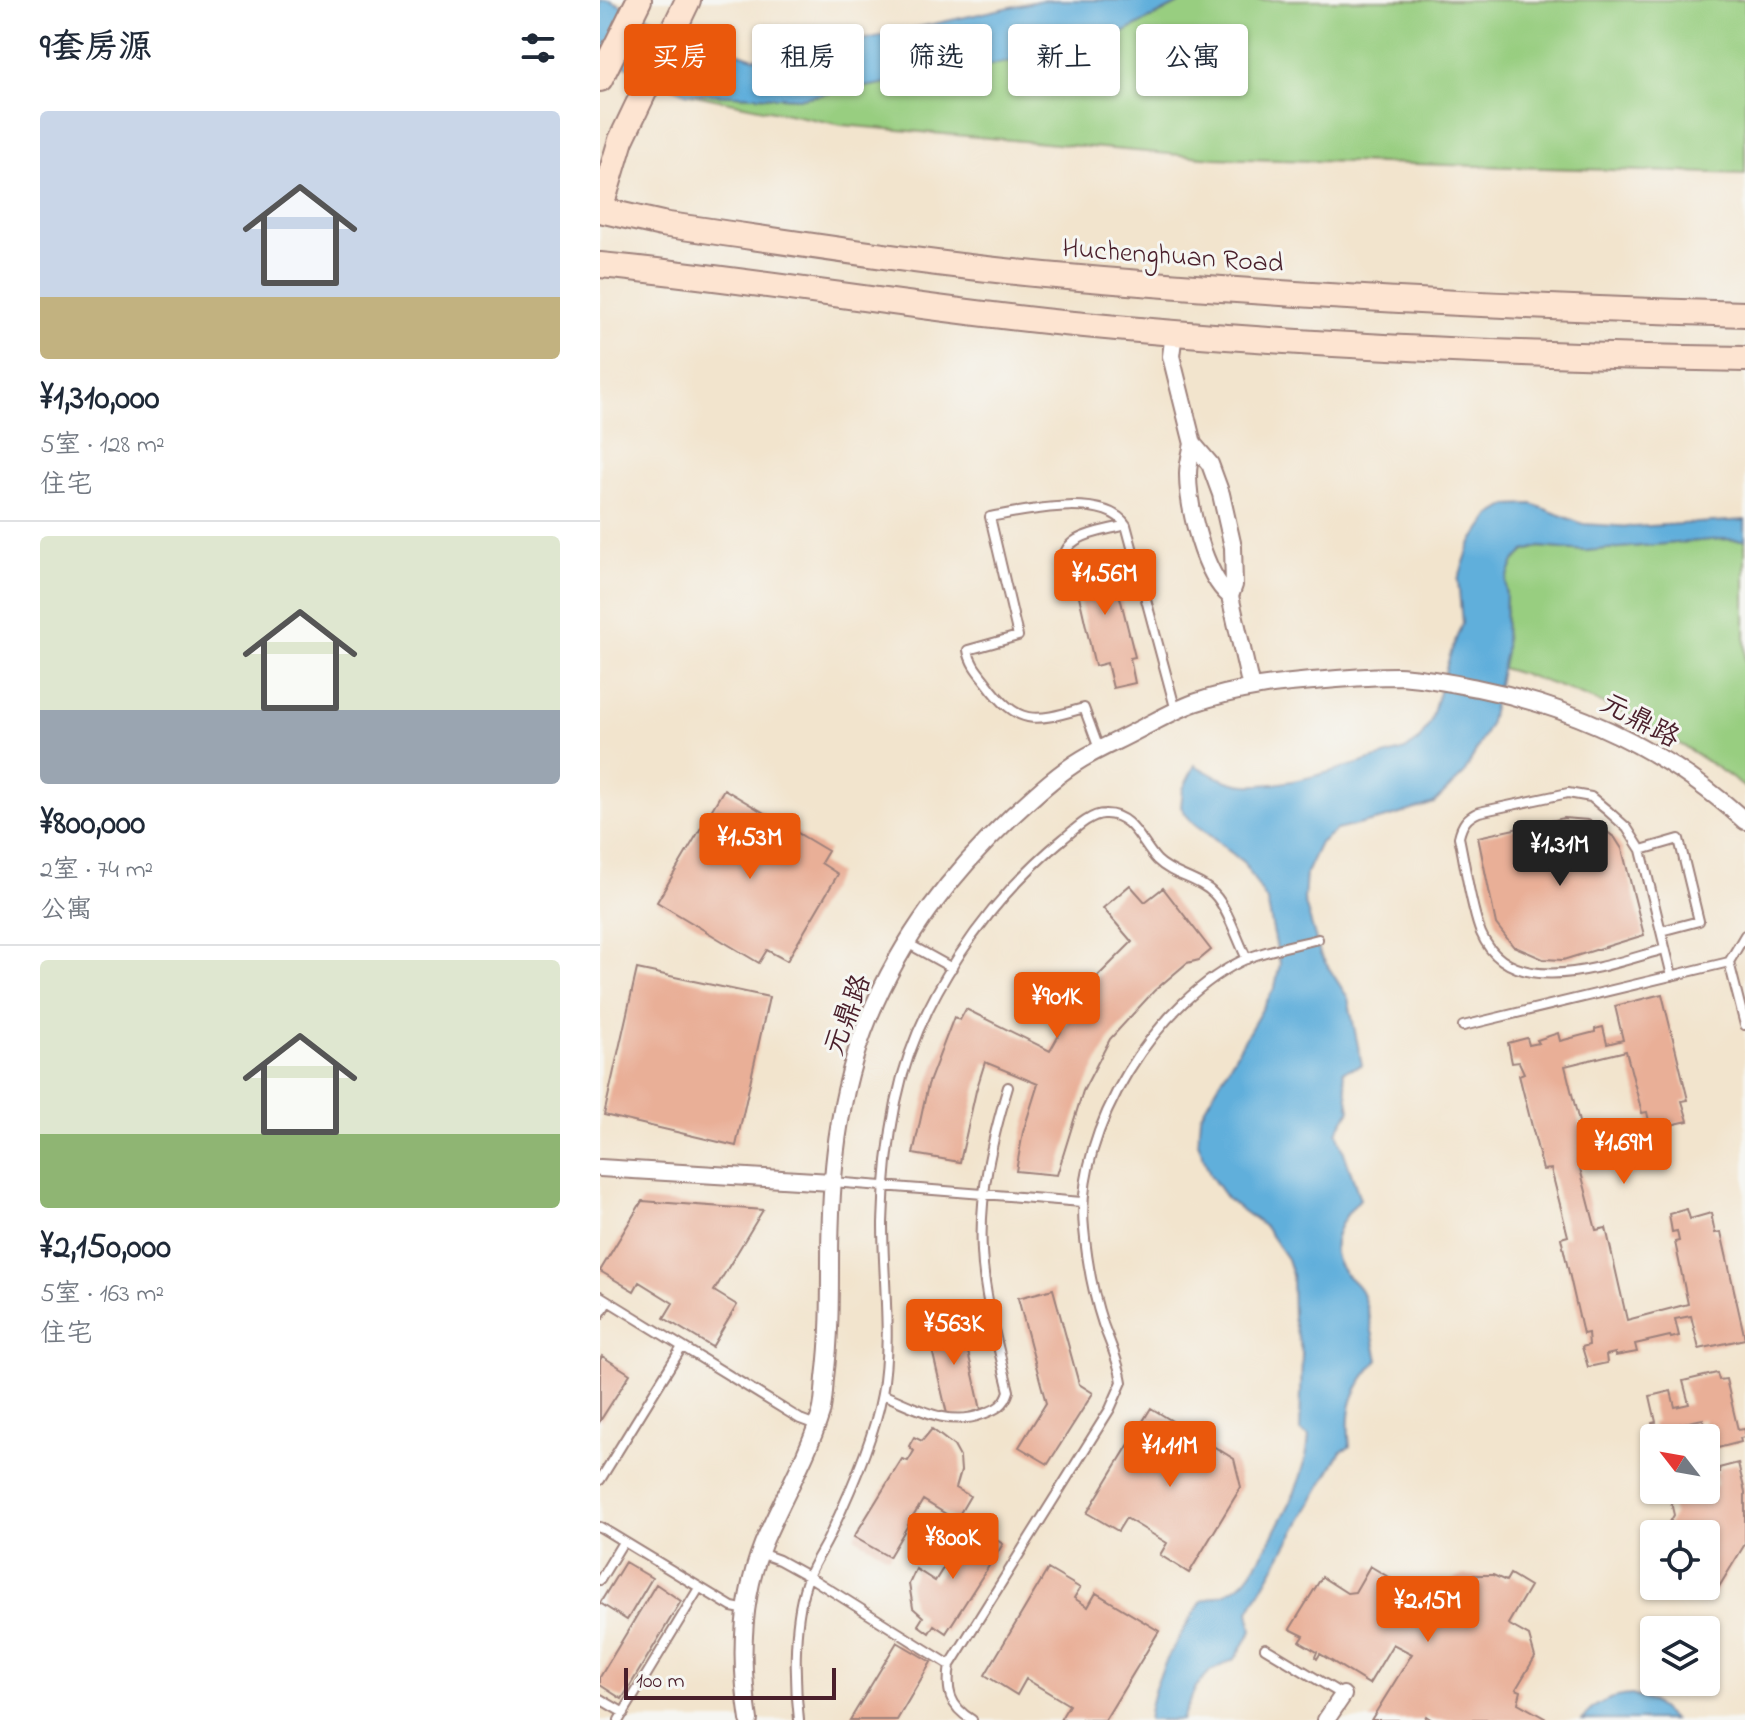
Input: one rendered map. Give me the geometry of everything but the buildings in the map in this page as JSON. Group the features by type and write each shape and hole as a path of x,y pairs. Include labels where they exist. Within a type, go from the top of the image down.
{"main road":[{"path":"600,210 621,140 688,0"},
{"path":"604,71 637,3"},
{"name":"Huchenghuan Road","path":"600,210 662,224 1043,274 1235,290 1456,303 1745,314"},
{"path":"600,265 1057,322 1174,333 1611,357 1745,359"}],"street":[{"path":"1174,333 1171,356 1193,444 1188,472 1191,502 1203,548 1219,587 1230,596"},
{"path":"1193,444 1210,464 1221,494 1233,547 1234,585 1230,596 1251,688"},
{"name":"元鼎路","path":"749,1720 745,1690 750,1584 760,1553 821,1411 831,1328 831,1182 852,1068 869,1019 906,943 970,856 1039,791 1081,760 1193,704 1251,688 1385,677 1440,681 1499,693 1539,702 1584,718 1676,766 1745,821"},
{"path":"600,1168 831,1182"},
{"path":"1326,1720 1343,1695"}],"lane":[{"path":"1099,750 1084,708 1051,718 1031,719 1016,713 1002,704 970,660 968,650 1018,636 990,517 1037,508 1083,507 1113,512 1121,517 1126,525 1177,712"},
{"path":"1065,567 1062,556 1074,540 1126,525"},
{"path":"1665,949 1562,975 1537,974 1513,967 1495,953 1481,934 1459,837 1461,826 1479,812 1568,793 1591,797 1627,828 1641,850 1672,976"},
{"path":"799,1720 796,1658 808,1576 851,1486 882,1394 885,1186 897,1098 927,1015 952,968 1013,885 1076,829 1095,815 1105,814 1116,815 1130,824 1156,859 1167,868 1214,892 1247,959"},
{"path":"1641,850 1679,839 1699,921 1661,931"},
{"path":"1745,935 1729,962 1745,1025"},
{"path":"972,1720 954,1706 949,1694 950,1665 1119,1392 1122,1382 1093,1285 1082,1202 1102,1121 1122,1079 1142,1048 1192,996 1247,959 1318,939"},
{"path":"906,943 952,968"},
{"path":"1463,1026 1729,962"},
{"path":"882,1394 953,1420 972,1419 997,1409 1006,1401 1009,1391 989,1307 982,1251 983,1194 992,1141 1008,1087"},
{"path":"831,1182 1082,1202"},
{"path":"600,1314 604,1299 800,1419 816,1425"},
{"path":"600,1480 682,1347"},
{"path":"600,1527 732,1607 747,1610"},
{"path":"600,1580 623,1542"},
{"path":"760,1553 808,1576 950,1665"},
{"path":"600,1699 622,1717 699,1588"},
{"path":"1265,1648 1343,1695"}],"green space":[{"path":"1186,0 1745,0 1745,174 1215,158 842,125 700,96 864,96 864,87 880,84 880,96 992,96 992,65 1008,62 1008,96 1120,96 1120,34 1136,26 1136,96 1248,96 1248,24 1140,24"},
{"path":"1722,539 1745,540 1745,788 1688,749 1629,716 1567,689 1501,668 1505,651 1506,581 1514,561 1525,551 1539,547 1585,551"}],"water":[{"path":"600,0 609,0 665,24 624,24 624,65 600,54"},
{"path":"1042,0 1186,0 1120,34 1120,24 1008,24 1008,62 992,65 992,24 933,24"},
{"path":"880,36 880,84 864,87 864,39"},
{"path":"736,52 752,57 752,96 736,95"},
{"path":"755,96 813,96 802,98"},
{"path":"1532,504 1583,524 1633,527 1745,520 1745,540 1722,539 1585,551 1539,547 1525,551 1514,561 1506,581 1505,652 1489,726 1464,774 1434,803 1336,830 1320,843 1306,873 1304,900 1320,954 1348,998 1362,1065 1343,1071 1350,1110 1337,1132 1360,1199 1342,1223 1335,1251 1342,1270 1362,1293 1378,1360 1362,1380 1352,1400 1350,1447 1341,1451 1249,1611 1252,1631 1235,1659 1210,1671 1196,1687 1181,1720 1148,1720 1161,1672 1202,1601 1229,1592 1242,1583 1274,1533 1300,1480 1309,1436 1300,1431 1302,1353 1293,1318 1292,1275 1287,1259 1265,1227 1228,1200 1210,1175 1198,1142 1200,1116 1275,987 1280,964 1267,901 1244,863 1190,820 1181,807 1183,789 1195,765 1233,783 1264,785 1347,767 1405,750 1419,740 1430,723 1462,623 1458,580 1470,545 1491,515 1508,505"},
{"path":"1632,1695 1652,1702 1673,1720 1582,1720 1604,1702"}]}
